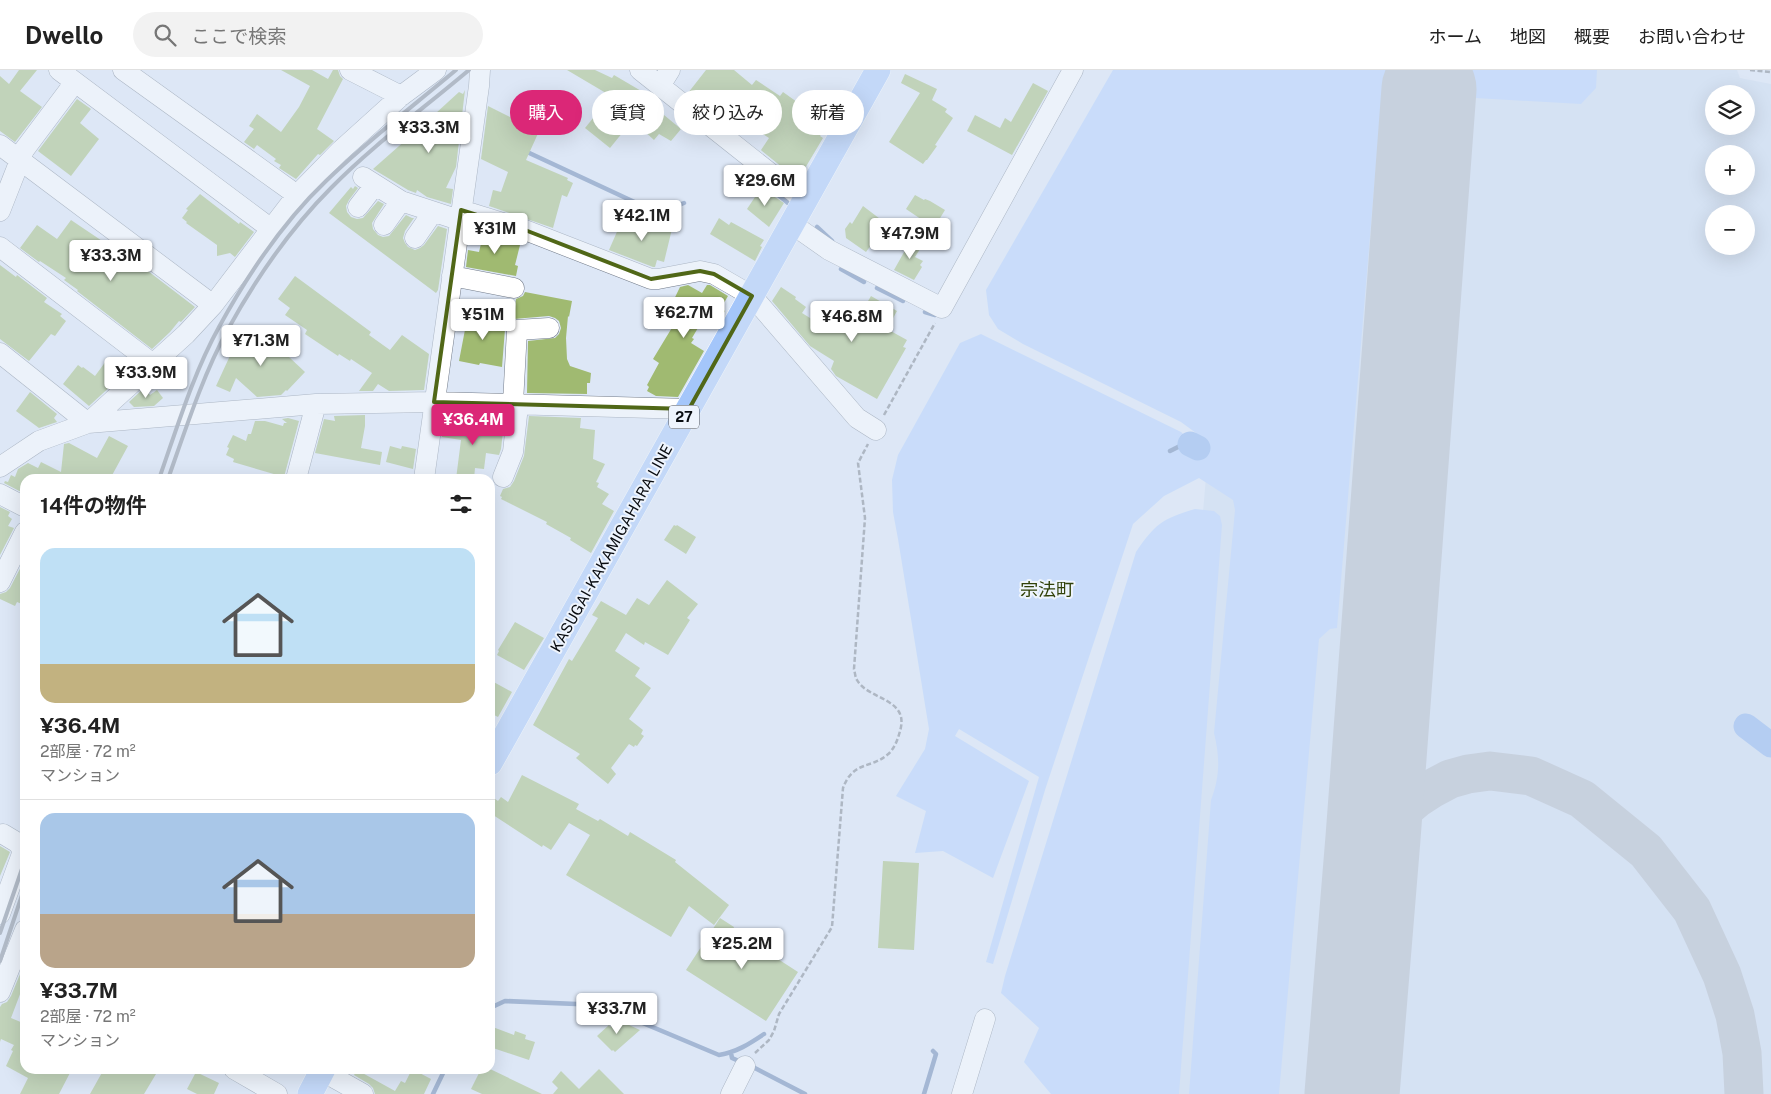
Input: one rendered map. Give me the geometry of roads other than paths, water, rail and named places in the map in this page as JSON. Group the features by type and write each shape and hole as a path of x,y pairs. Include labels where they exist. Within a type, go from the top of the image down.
{"main road":[{"name":"KASUGAI-KAKAMIGAHARA LINE","path":"495,754 878,70"},
{"path":"310,1094 320,1074"}],"street":[{"path":"59,70 270,228"},
{"path":"123,70 297,195"},
{"path":"350,70 401,96"},
{"path":"88,423 186,334 213,305 297,195 339,152 401,96 436,70"},
{"path":"425,474 480,70"},
{"path":"640,70 665,78 804,200"},
{"path":"792,224 829,250 942,308 1073,70"},
{"path":"0,211 24,150 75,82"},
{"path":"0,145 213,305"},
{"path":"358,207 369,181 400,201 433,212 460,215 525,230 651,279 700,271 714,274 752,296 856,418 876,430"},
{"path":"384,225 400,201"},
{"path":"415,238 433,212"},
{"path":"0,247 154,364"},
{"path":"452,276 514,288"},
{"path":"503,477 512,452 517,415 513,403 517,330 549,328"},
{"path":"0,353 88,423"},
{"path":"0,467 39,441 88,423 316,404 513,403 689,409"},
{"path":"297,474 316,404"},
{"path":"0,494 20,504"},
{"path":"0,582 20,542"},
{"path":"3,834 20,846"},
{"path":"20,859 0,915 20,927"},
{"path":"0,996 20,943"},
{"path":"962,1094 985,1019"},
{"path":"731,1094 745,1066"},
{"path":"243,1074 277,1094"},
{"path":"329,1074 362,1094"}],"waterway":[{"path":"525,151 658,213 684,203"},
{"path":"776,193 788,203"},
{"path":"817,227 832,241"},
{"path":"841,269 864,282"},
{"path":"877,288 903,301"},
{"path":"925,312 935,315"},
{"path":"1183,437 1190,444"},
{"path":"1170,451 1190,444"},
{"path":"1190,444 1198,448"},
{"path":"1746,726 1771,745"},
{"path":"495,1006 505,1001 600,1005 719,1055 737,1050 764,1034"},
{"path":"924,1094 936,1054 933,1051"},
{"path":"731,1053 732,1058 741,1062"},
{"path":"751,1066 805,1094"},
{"path":"433,1094 443,1074"}],"railway":[{"path":"161,474 201,363 219,327 267,250 310,197 326,181 374,138 456,70"},
{"path":"170,474 218,348 249,293 287,238 301,220 347,172 469,70"},
{"path":"0,933 20,875"},
{"path":"0,961 20,901"}],"district":[{"name":"宗法町","path":"1047,589"}]}
